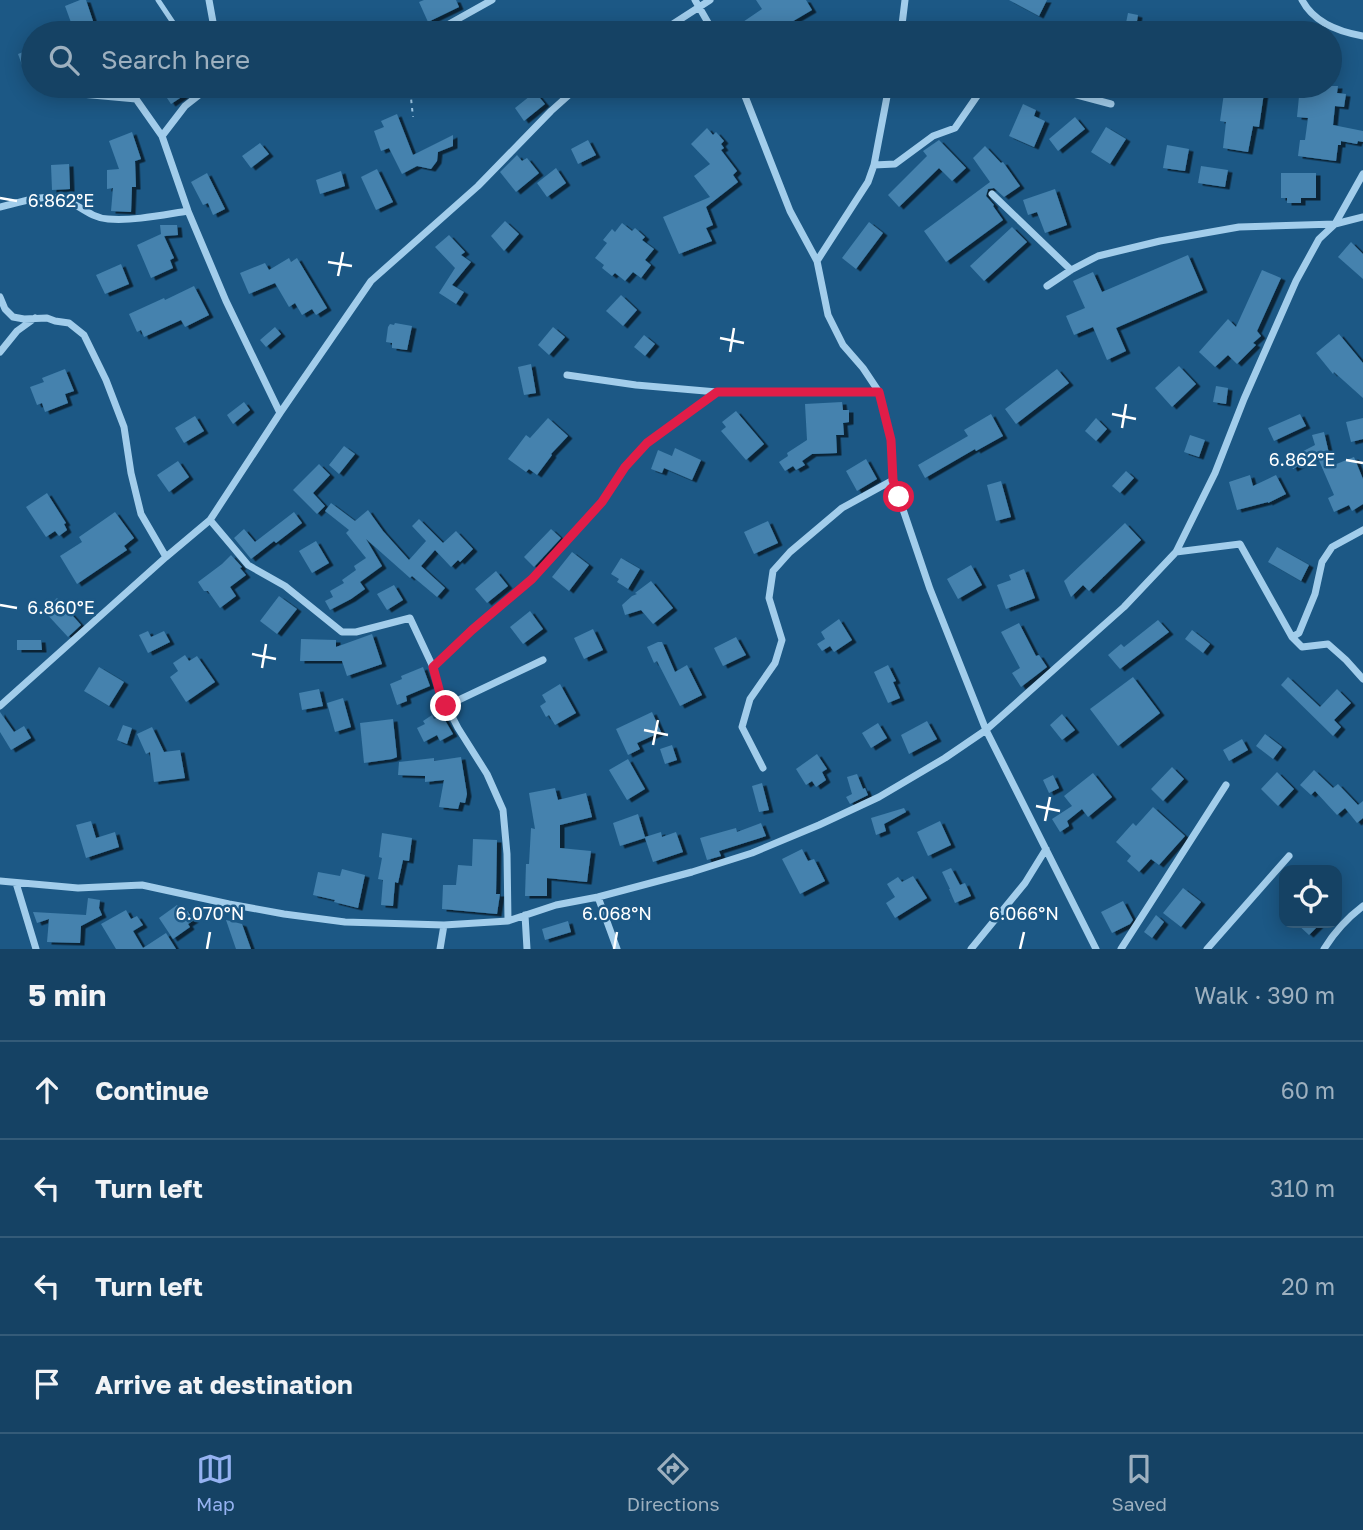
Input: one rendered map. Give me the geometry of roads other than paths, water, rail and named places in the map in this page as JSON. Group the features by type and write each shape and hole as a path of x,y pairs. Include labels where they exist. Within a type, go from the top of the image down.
{"street":[{"path":"209,0 213,21"},
{"path":"454,21 492,0"},
{"path":"675,21 697,4 710,0"},
{"path":"902,21 905,0"},
{"path":"1302,0 1322,21"},
{"path":"697,4 707,21"},
{"path":"1342,31 1363,36"},
{"path":"125,98 136,99 162,136 188,211 226,301 280,413"},
{"path":"162,136 185,106 195,98"},
{"path":"0,706 210,520 372,281 478,186 566,98"},
{"path":"746,98 790,211 817,261 828,315 843,345 879,392 891,440 893,480 930,589 986,730 1096,949"},
{"path":"817,261 868,182 874,165 887,98"},
{"path":"874,165 895,164 933,136 955,128 976,98"},
{"path":"1088,98 1111,104"},
{"path":"0,881 78,888 142,885 229,904 345,922 443,925 508,921 556,905 692,873 752,853 879,797 986,730 1124,607 1176,552 1215,473 1296,281 1319,239 1335,224 1363,174"},
{"path":"992,194 1071,270"},
{"path":"0,207 48,197 62,198 96,217 106,219 133,219 188,211"},
{"path":"1047,286 1098,256 1160,241 1239,227 1335,224 1363,217"},
{"path":"0,297 5,309 13,317 69,323 84,335 106,380 124,427 141,514 166,557"},
{"path":"0,352 17,331 36,318"},
{"path":"567,375 636,385 717,392 879,392"},
{"path":"433,667 532,579 602,502 625,467 647,443 717,392"},
{"path":"763,768 742,727 750,699 775,663 782,640 769,598 773,571 790,552 842,508 893,480"},
{"path":"210,520 248,565 285,586 342,632 356,632 410,618 433,667 446,706 487,774 503,810 508,921"},
{"path":"1292,637 1299,633 1315,594 1322,562 1332,547 1363,530"},
{"path":"1176,552 1240,544 1292,637 1302,647 1328,644 1363,679"},
{"path":"446,706 543,660"},
{"path":"1121,949 1226,785"},
{"path":"971,949 1025,883 1046,849"},
{"path":"1207,949 1289,856"},
{"path":"16,883 36,949"},
{"path":"598,897 617,949"},
{"path":"1324,949 1349,917 1363,906"},
{"path":"525,915 527,949"},
{"path":"440,949 443,925"}],"lane":[{"path":"158,0 172,21"}]}
